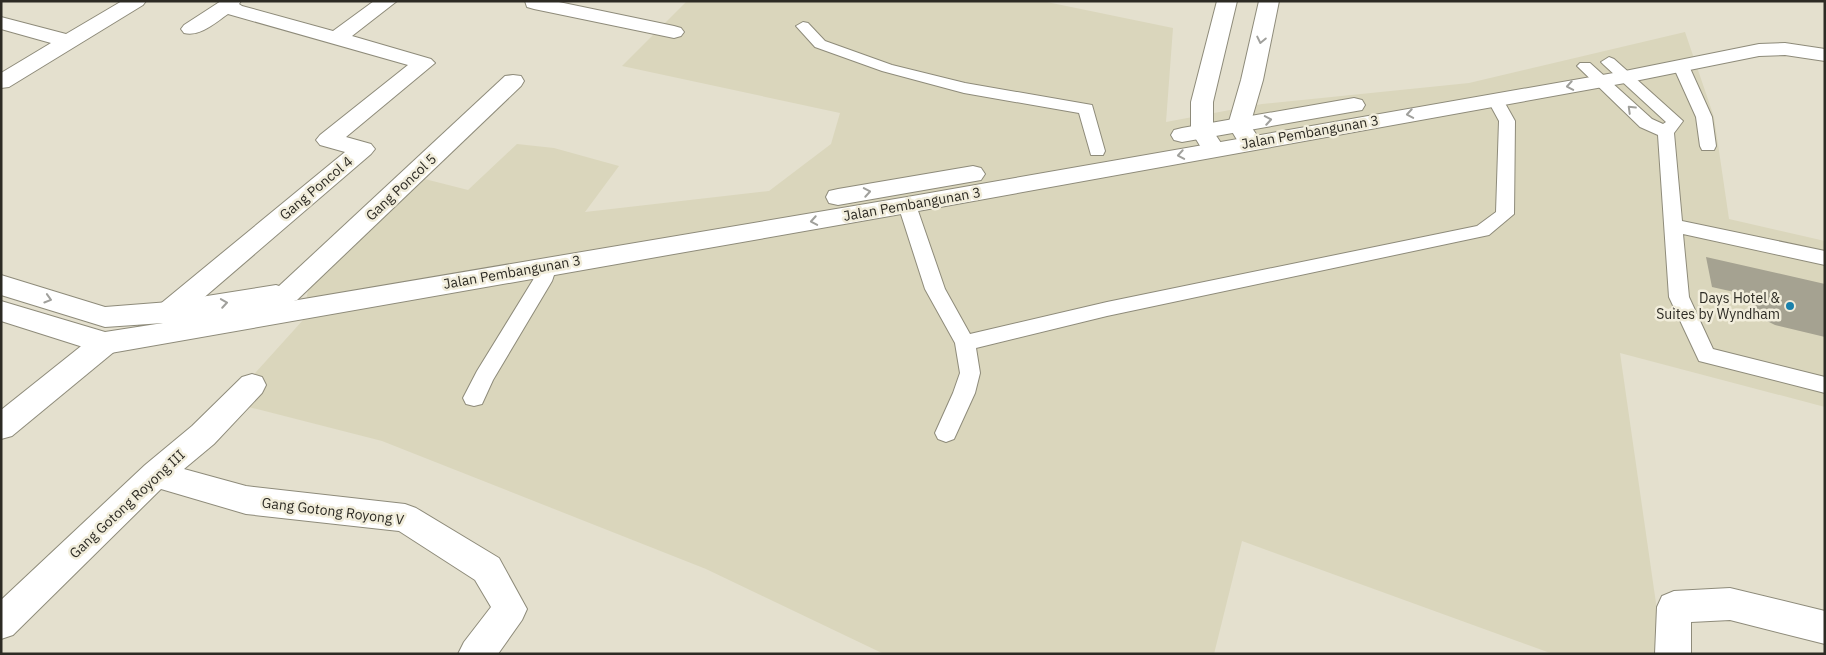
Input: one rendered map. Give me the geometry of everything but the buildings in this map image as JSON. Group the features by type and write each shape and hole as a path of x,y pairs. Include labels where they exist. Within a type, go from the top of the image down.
{"street":[{"path":"1,82 136,1"},
{"path":"191,29 230,4 235,10 336,39 387,1"},
{"path":"1207,140 1202,102 1227,1"},
{"path":"1202,102 1244,125 1269,1"},
{"path":"532,2 674,32"},
{"path":"1,23 68,41"},
{"name":"Gang Poncol 4","path":"169,312 363,149 328,140 424,63 336,39"},
{"name":"Jalan Pembangunan 3","path":"1244,125 1495,99 1736,41 1777,39 1825,46"},
{"name":"Jalan Pembangunan 3","path":"1,311 105,344 404,283 1207,140 1244,125 1605,71 1681,66 1759,50 1784,50 1825,55"},
{"name":"Gang Poncol 5","path":"288,293 514,81"},
{"name":"Jalan Pembangunan 3","path":"1,285 105,317 169,312 288,293 404,283 548,266 907,205 1097,151 1207,140"},
{"path":"1,427 105,344"},
{"name":"Gang Gotong Royong III","path":"1,623 156,474 203,435 252,385"},
{"name":"Gang Gotong Royong V","path":"156,474 246,500 405,518 487,569 510,609 476,654"},
{"path":"1673,654 1674,607 1730,604 1825,628"}],"lane":[{"path":"803,26 820,44 887,68 964,88 1086,109 1097,151"},
{"path":"1681,66 1704,117 1708,146"},
{"path":"1605,71 1646,123 1666,132"},
{"path":"1605,71 1675,121 1666,132 1679,297 1706,355 1825,385"},
{"path":"965,343 1107,309 1483,232 1505,214 1507,121 1495,99"},
{"path":"907,205 935,289 965,343 970,373 964,394 946,433"},
{"path":"1672,225 1825,258"},
{"path":"474,398 484,376 542,281 548,266"}],"shaded area":[{"path":"687,1 1042,1 1173,28 1166,122 1262,104 1469,83 1685,32 1714,117 1729,219 1825,241 1825,407 1620,353 1661,638 1660,654 1553,654 1242,541 1214,654 884,654 706,569 382,441 229,402 303,320 312,266 413,176 468,190 517,144 554,148 619,166 585,212 769,191 831,144 840,113 622,66"}],"place":[{"name":"Days Hotel & Suites by Wyndham","path":"1790,306"}]}
